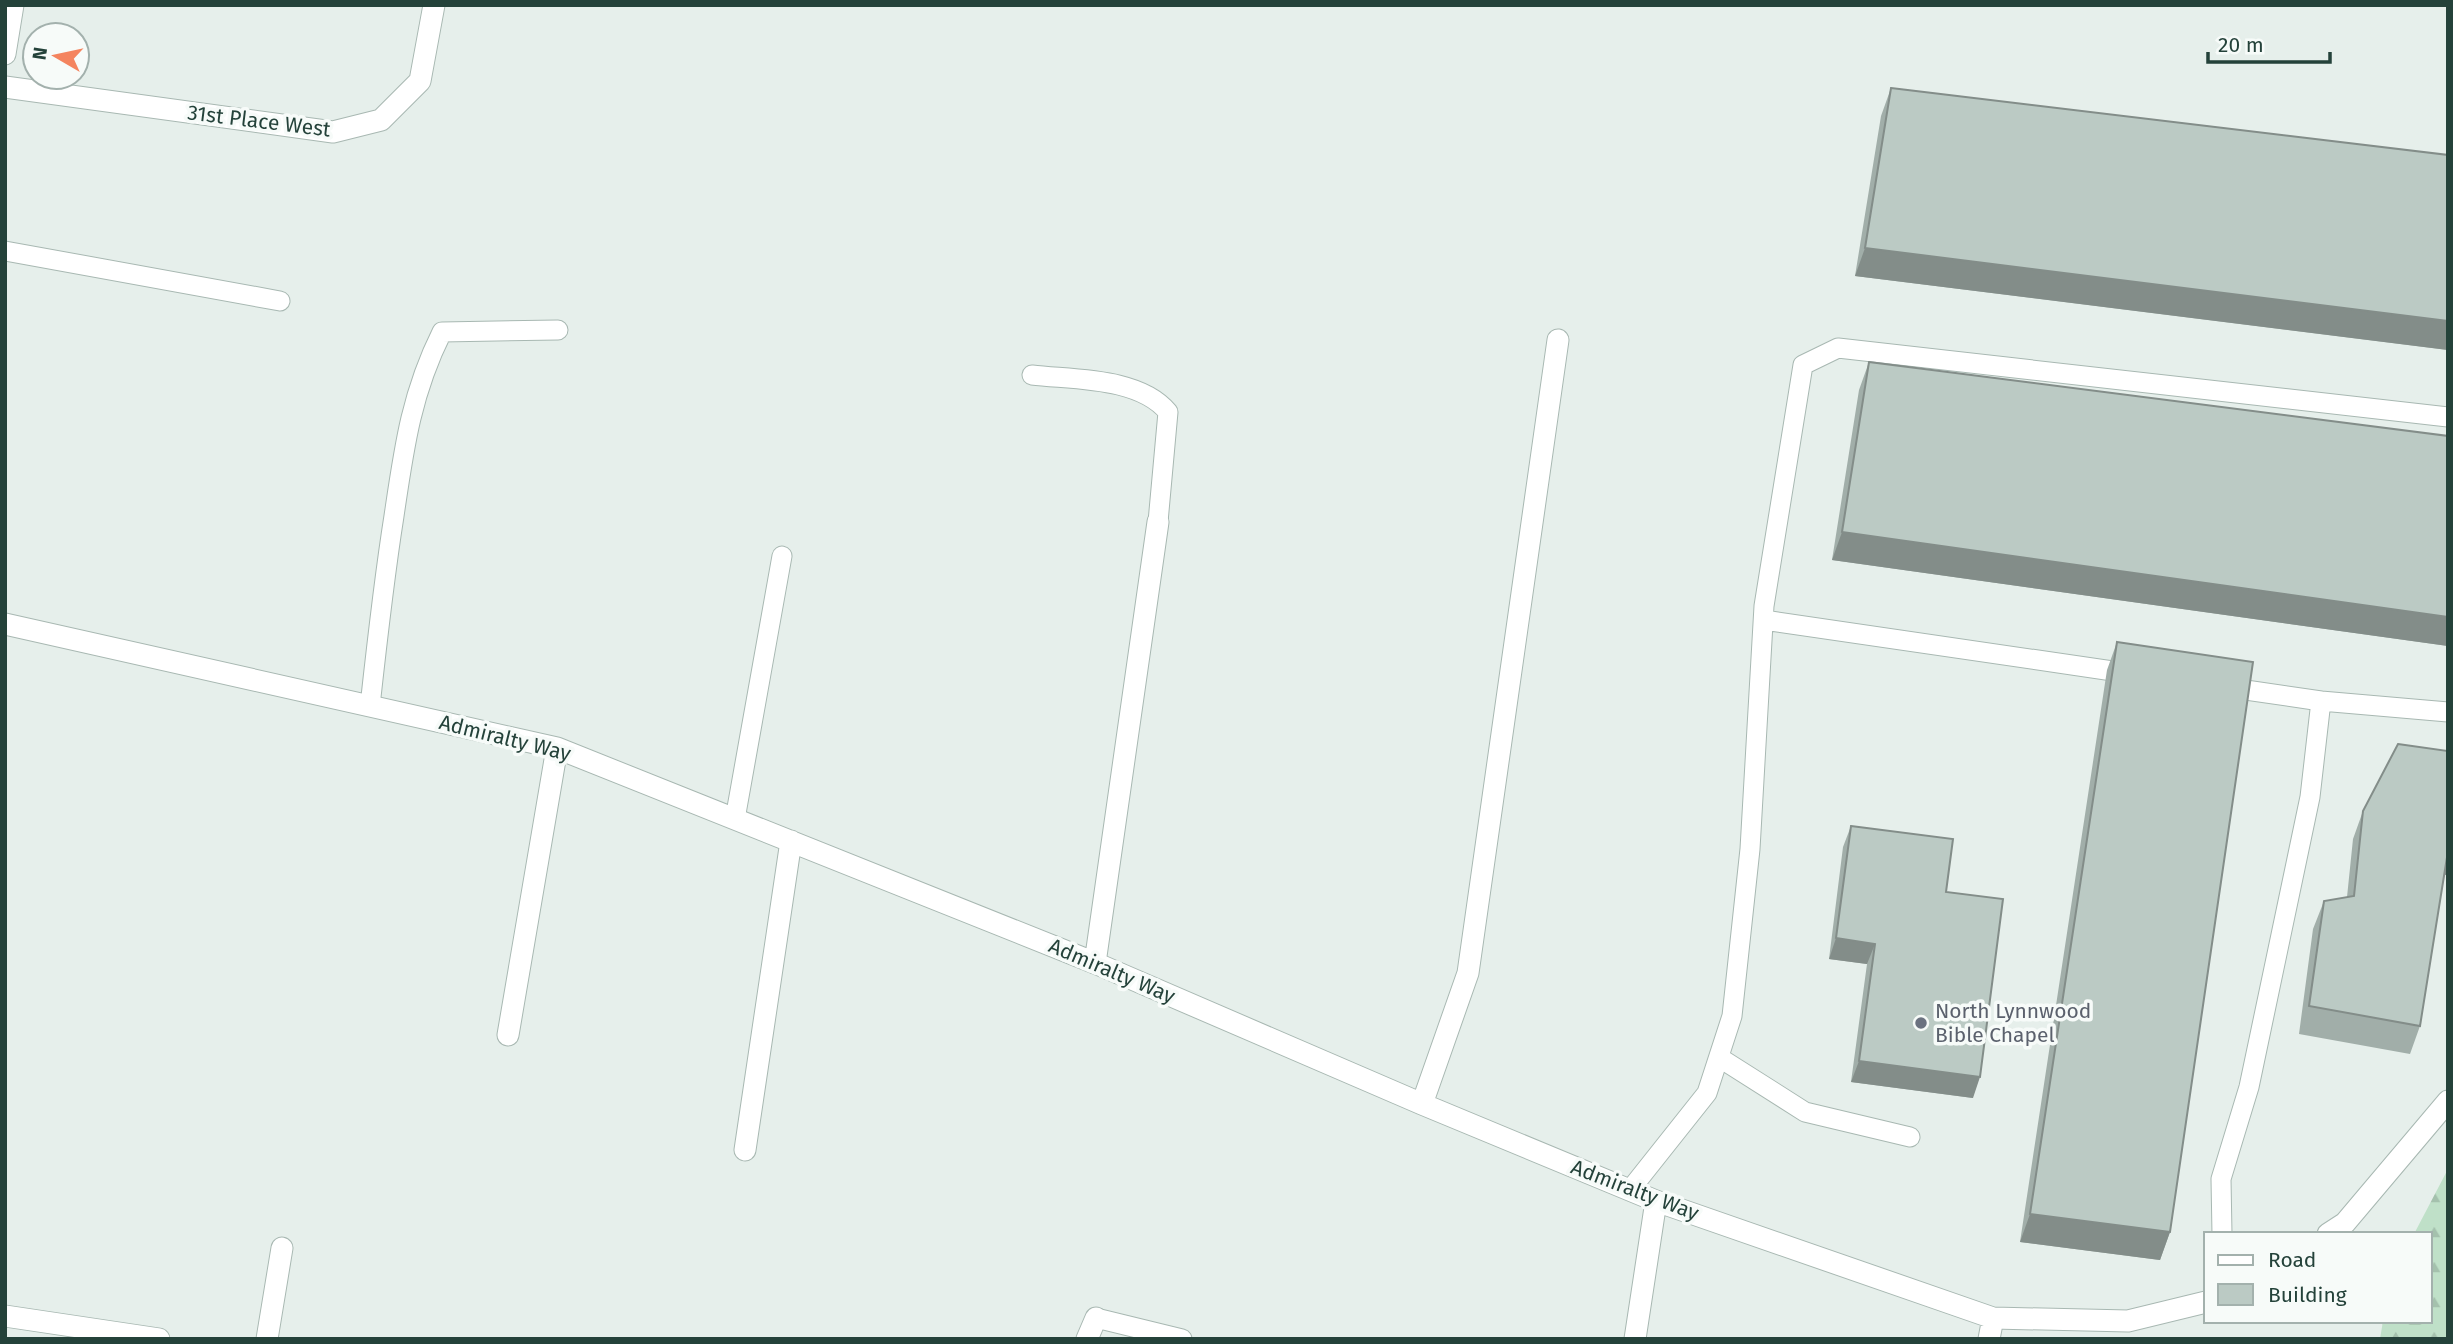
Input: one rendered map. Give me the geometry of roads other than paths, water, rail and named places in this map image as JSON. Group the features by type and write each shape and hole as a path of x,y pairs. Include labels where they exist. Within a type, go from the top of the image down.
{"street":[{"path":"6,48 13,5"},
{"name":"31st Place West","path":"5,87 332,132 381,120 420,82 434,5"},
{"path":"1422,1104 1468,973 1558,340"},
{"path":"1096,962 1158,522"},
{"name":"Admiralty Way","path":"5,624 557,748 1096,962 1422,1104 1656,1201 1991,1328 2128,1321 2204,1302"},
{"path":"508,1035 557,748"},
{"path":"746,1150 791,841"},
{"path":"2331,1232 2345,1223 2448,1101"},
{"path":"1635,1339 1656,1201"},
{"path":"267,1339 282,1248"},
{"path":"5,1316 159,1339"},
{"path":"1087,1339 1096,1318"}],"lane":[{"path":"5,251 280,301"},
{"path":"370,706 382,594 406,437 423,370 442,331 558,330"},
{"path":"1630,1190 1707,1093 1732,1016 1750,849 1763,620 1803,365 1838,348 2448,417"},
{"path":"1032,374 1137,388 1157,398 1168,412 1158,522"},
{"path":"735,819 782,556"},
{"path":"1763,620 2148,676"},
{"path":"2202,684 2321,701 2448,712"},
{"path":"2222,1232 2221,1179 2249,1087 2310,797 2321,701"},
{"path":"1720,1058 1805,1112 1910,1137"},
{"path":"1096,1318 1182,1339"}],"place":[{"name":"North Lynnwood Bible Chapel","path":"1921,1023"}]}
